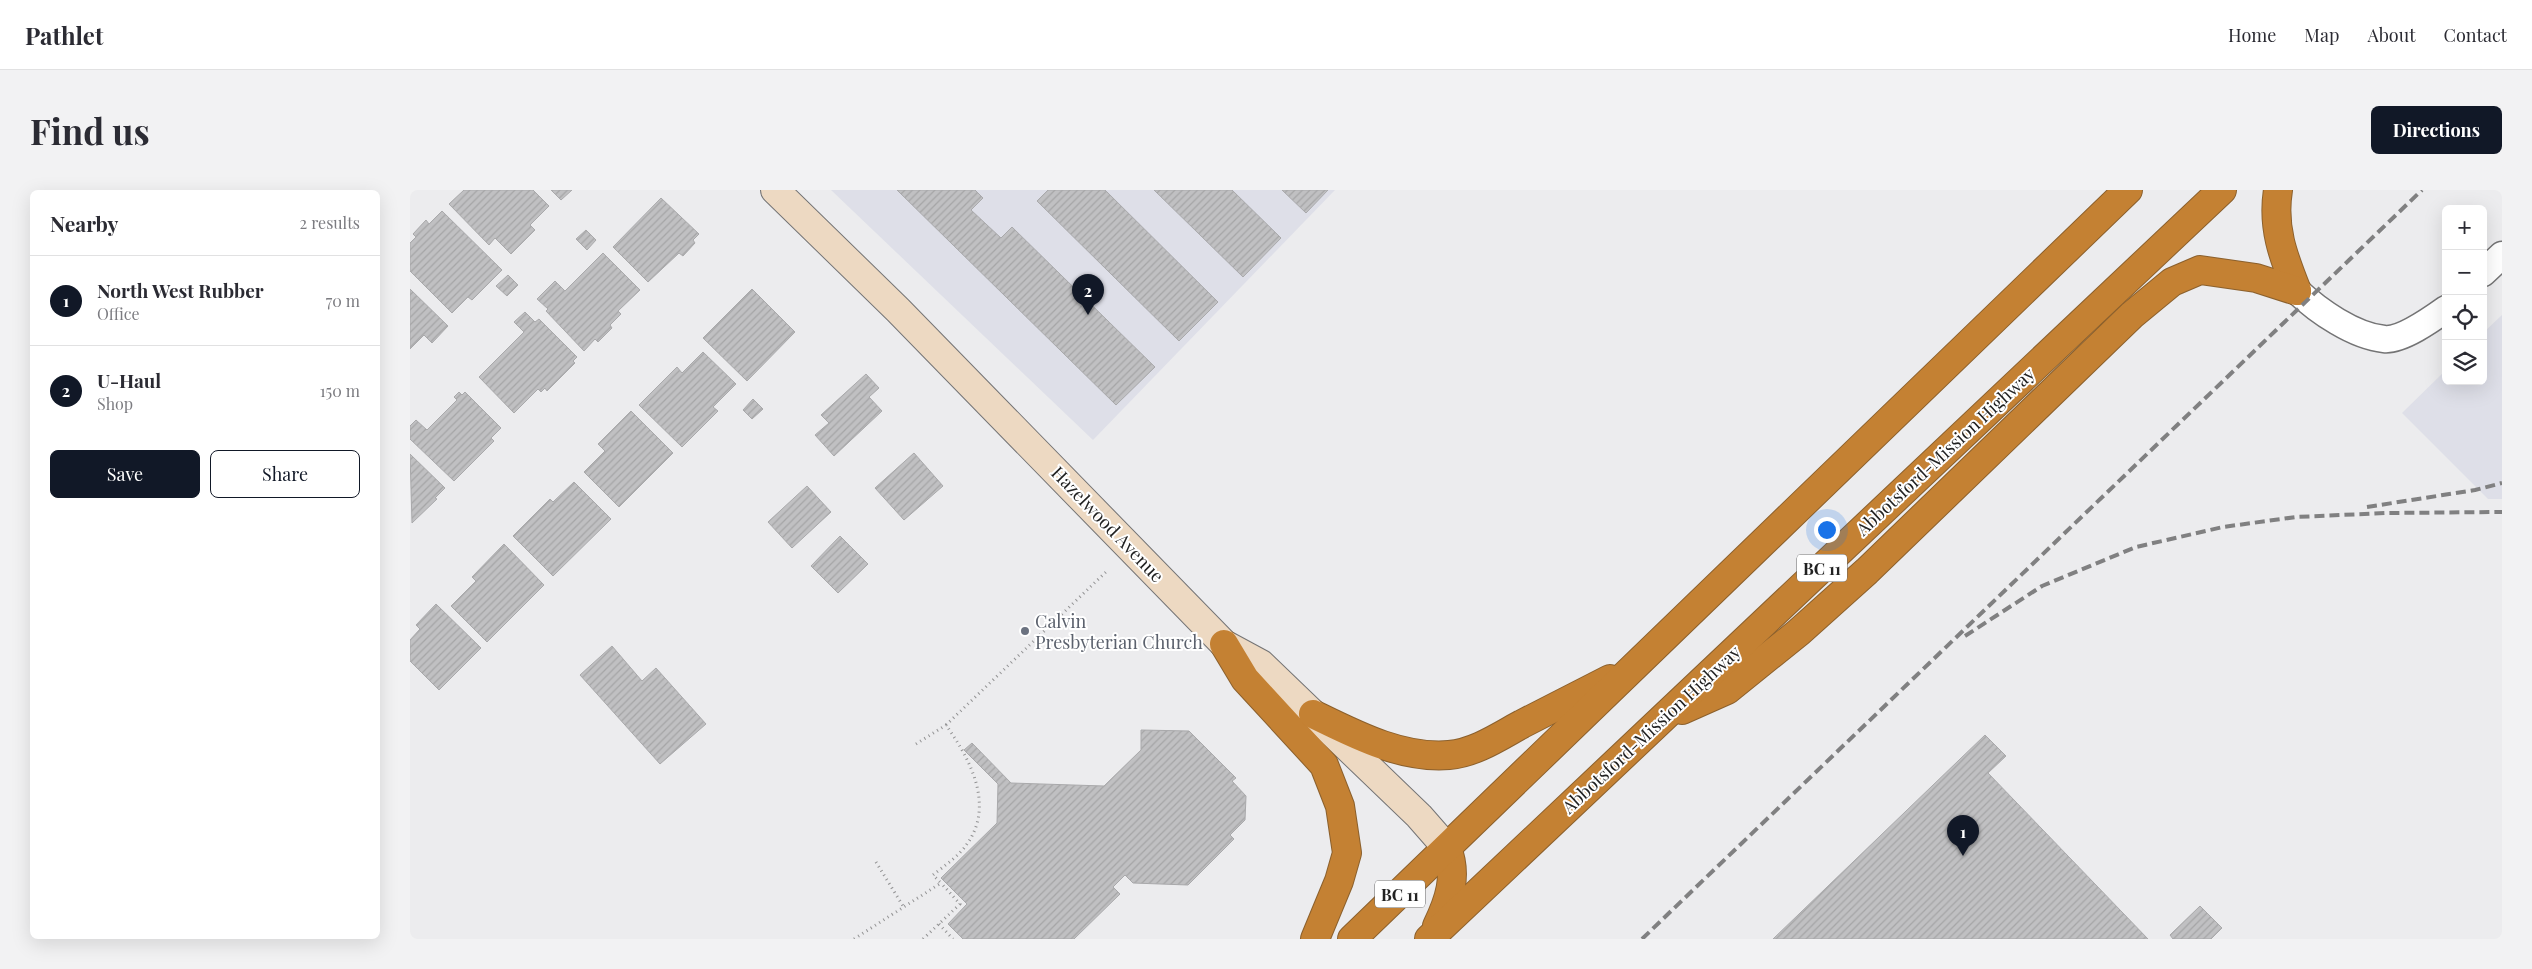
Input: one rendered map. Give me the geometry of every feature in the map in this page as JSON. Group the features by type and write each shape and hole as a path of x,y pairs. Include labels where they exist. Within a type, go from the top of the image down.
{"highway":[{"name":"BC 11","path":"1352,939 2128,190"},
{"name":"Abbotsford-Mission Highway","path":"1431,938 2222,190"},
{"path":"2278,190 2274,212 2282,255 2297,291"},
{"path":"1662,719 1727,690 1799,632 1874,564 2132,315 2172,282 2200,270 2256,278 2297,291"},
{"path":"1224,644 1245,679 1324,765 1340,806 1347,853 1339,881 1315,939"},
{"path":"1313,714 1356,735 1383,745 1416,754 1450,755 1488,742 1636,666"},
{"path":"1431,938 1450,899 1452,860 1447,848"}],"street":[{"name":"Hazelwood Avenue","path":"776,190 898,310 1224,644 1261,664 1419,816 1447,848"},
{"path":"2487,269 2502,255"},
{"path":"2297,291 2307,300 2349,328 2385,340 2415,330 2442,313"}],"path":[{"path":"916,744 946,724 1108,570"},
{"path":"923,939 960,904 933,875 967,845 975,829 981,799 972,770 956,738 946,724"},
{"path":"876,862 903,906"},
{"path":"854,939 941,883"},
{"path":"939,924 954,939"}],"shaded area":[{"path":"831,190 1335,190 1093,440"},
{"path":"2502,315 2502,499 2488,499 2402,413 2442,374 2442,385 2487,385 2487,329"}],"building":[{"path":"464,190 533,190 549,206 530,225 535,230 511,254 495,238 489,245 449,204"},
{"path":"551,190 572,190 561,200"},
{"path":"897,190 975,190 983,198 971,210 1001,238 1012,227 1155,367 1116,405"},
{"path":"1048,190 1105,190 1218,302 1179,341 1037,201"},
{"path":"1154,190 1232,190 1281,238 1243,277"},
{"path":"1282,190 1328,190 1306,213"},
{"path":"661,198 699,234 693,240 695,243 683,256 679,253 648,282 613,247"},
{"path":"442,211 502,270 472,300 468,297 452,313 410,271 410,243 416,237 413,234 426,220 429,224"},
{"path":"586,230 596,240 587,250 576,239"},
{"path":"603,253 640,290 618,311 621,314 610,325 612,328 598,342 595,339 584,351 537,299 555,281 565,291"},
{"path":"508,275 518,285 507,296 496,286"},
{"path":"410,289 448,326 432,343 424,335 410,349"},
{"path":"752,289 795,332 747,381 703,338"},
{"path":"525,312 535,322 539,319 577,357 573,361 575,363 547,391 545,388 541,392 538,389 514,413 479,377 524,332 514,322"},
{"path":"703,352 736,384 713,407 718,411 682,447 639,405 677,367 682,373"},
{"path":"866,374 879,388 869,397 882,411 834,456 815,435 829,423 821,415"},
{"path":"459,392 462,395 465,392 501,428 491,438 494,441 454,481 410,439 410,426 416,420 427,430 457,400 454,397"},
{"path":"753,399 763,409 752,419 743,410"},
{"path":"631,411 673,453 619,507 584,472 605,451 598,444"},
{"path":"914,453 943,486 904,520 875,488"},
{"path":"410,454 445,488 435,498 437,499 412,523"},
{"path":"574,482 611,519 553,576 513,536 550,499 553,502"},
{"path":"807,486 831,512 792,548 768,522"},
{"path":"840,536 868,564 838,593 811,566"},
{"path":"504,544 544,585 487,642 451,606 476,581 472,577"},
{"path":"436,604 481,648 439,690 410,661 410,640 420,629 416,625"},
{"path":"612,646 642,681 656,668 706,724 660,764 580,675"},
{"path":"1141,730 1189,731 1236,778 1232,781 1246,796 1245,820 1230,835 1234,839 1188,885 1133,883 1125,875 1113,887 1120,894 1074,939 963,939 948,924 967,904 941,878 997,823 998,784 964,750 972,743 1011,783 1104,786 1141,750"},
{"path":"1985,735 2006,756 1988,773 2148,939 1773,939"},
{"path":"2200,906 2222,928 2211,939 2173,939 2170,935"}],"railway":[{"path":"1642,939 2422,190"},
{"path":"2367,507 2475,490 2502,483"},
{"path":"1965,636 2042,586 2136,547 2223,527 2296,517 2386,513 2502,512"}],"place":[{"name":"U-Haul","path":"1088,315"},
{"name":"Calvin Presbyterian Church","path":"1025,631"},
{"name":"North West Rubber","path":"1963,856"}]}
